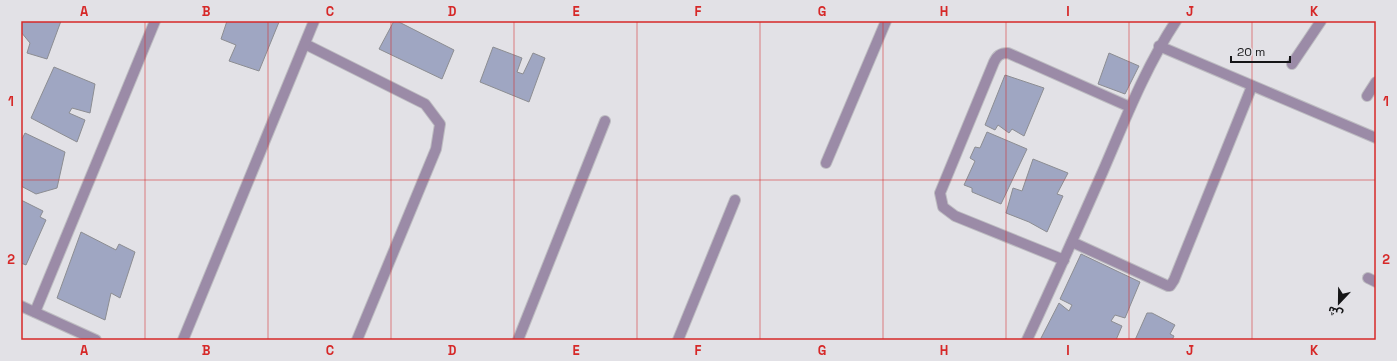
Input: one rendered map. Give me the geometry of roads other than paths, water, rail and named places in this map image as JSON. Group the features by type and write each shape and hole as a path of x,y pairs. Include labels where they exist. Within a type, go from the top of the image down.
{"street":[{"path":"35,312 155,21"},
{"path":"183,340 314,21"},
{"path":"826,164 886,21"},
{"path":"1027,340 1072,242 1130,107 1159,46 1176,21"},
{"path":"1292,64 1321,21"},
{"path":"305,44 425,104 440,124 436,149 357,340"},
{"path":"1159,46 1376,138"},
{"path":"1064,260 955,216 943,207 940,193 994,62 997,56 1008,52 1130,107"},
{"path":"1367,96 1376,82"},
{"path":"1072,242 1170,286 1174,280 1252,86"},
{"path":"518,340 605,121"},
{"path":"678,340 735,200"},
{"path":"21,306 96,340"}]}
